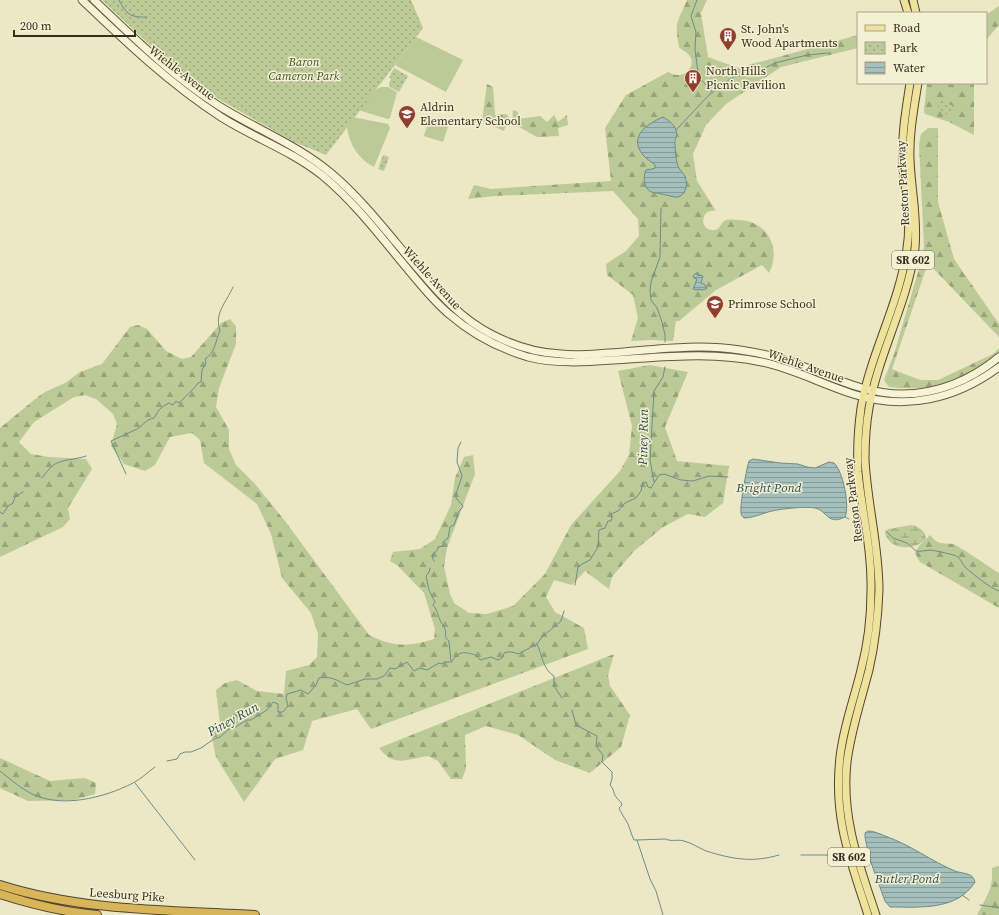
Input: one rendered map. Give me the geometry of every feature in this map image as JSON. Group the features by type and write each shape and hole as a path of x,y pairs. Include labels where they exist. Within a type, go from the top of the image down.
{"highway":[{"name":"Leesburg Pike","path":"0,885 41,896 82,904 204,914 255,915"},
{"name":"Leesburg Pike","path":"0,894 54,908 97,915"}],"main road":[{"name":"Wiehle Avenue","path":"82,0 154,67 188,93 235,125 291,154 321,175 349,201 444,310 472,332 500,347 528,357 550,361 590,362 704,355 735,357 789,369 843,390 903,402 942,396 960,391 978,382 999,367"},
{"name":"Wiehle Avenue","path":"94,0 142,46 182,80 223,108 305,154 328,171 360,202 448,303 488,333 513,344 524,348 552,353 582,355 706,347 738,349 765,354 800,365 868,394 904,394 942,388 960,382 974,375 999,357"},
{"path":"904,0 908,12"},
{"path":"913,0 916,12"},
{"name":"Reston Parkway","path":"868,915 846,846 840,817 838,792 842,742 864,655 868,634 871,602 871,560 858,461 858,441 868,394 907,249 908,211 903,172 902,138 910,84"},
{"name":"Reston Parkway","path":"876,915 852,841 846,786 850,742 872,656 878,615 878,559 866,460 868,394 908,278 915,250 916,220 910,162 910,142 918,84"}],"green space":[{"name":"Baron Cameron Park","path":"102,0 411,0 423,28 326,155 294,142 222,101 195,83 150,45"},
{"path":"687,0 707,0 701,13 708,57 738,68 857,35 857,48 781,67 726,104 706,125 693,154 697,181 716,211 710,211 705,215 703,219 704,224 708,229 712,230 719,228 724,221 728,220 739,220 757,225 764,231 773,246 773,264 769,273 762,265 716,290 679,321 676,321 673,341 631,341 638,318 633,295 607,275 606,264 626,251 639,236 638,219 613,191 495,196 468,199 474,185 491,189 611,181 605,128 626,95 668,72 675,75 681,75 687,72 691,67 692,61 690,56 679,47 677,27 679,18"},
{"path":"999,6 999,25 987,39 987,14"},
{"path":"416,37 463,60 446,92 395,65"},
{"path":"394,68 408,76 399,92 390,87 389,83 391,79 389,77"},
{"path":"487,84 493,87 495,115 506,114 509,117 504,131 482,121"},
{"path":"927,84 974,84 974,135 949,122 925,114"},
{"path":"381,87 388,87 397,92 390,118 388,119 358,110 375,90"},
{"path":"941,100 953,106 949,116 937,109"},
{"path":"513,110 518,112 518,119 540,116 547,122 554,115 558,122 567,115 568,125 558,128 559,136 537,137 519,127 512,126"},
{"path":"347,116 388,124 390,128 374,167 361,158 353,146 348,131"},
{"path":"429,120 448,127 443,142 424,136"},
{"path":"928,128 938,128 938,202 954,259 999,324 999,337 928,263 892,369 920,380 938,380 993,354 999,348 999,353 974,372 952,382 925,388 889,387 884,380 894,354 921,262 924,246 919,145 921,134"},
{"path":"383,155 389,157 384,171 378,169"},
{"path":"230,319 236,326 236,344 219,388 216,407 229,430 229,449 236,465 255,484 285,521 369,635 386,642 393,644 408,644 434,639 435,629 424,593 398,566 390,561 393,552 420,549 435,539 451,505 455,478 464,457 473,455 475,474 447,548 444,566 450,594 454,603 469,613 487,614 513,606 545,574 571,525 620,471 629,455 632,426 618,371 650,365 688,372 665,427 677,461 729,466 723,503 705,517 688,514 663,527 634,551 612,577 609,589 585,571 572,585 554,580 546,597 555,612 584,628 588,649 371,729 357,709 312,721 303,750 275,759 244,802 216,757 211,733 220,724 216,690 225,683 237,680 257,691 284,694 286,671 309,665 317,657 318,634 311,613 282,578 271,534 257,504 204,463 200,440 192,433 170,437 155,465 145,471 124,464 111,446 117,424 113,414 96,399 85,395 74,397 34,422 19,442 31,454 49,457 86,459 92,469 68,508 70,519 63,527 0,557 0,428 39,396 65,383 80,372 102,364 130,327 138,325 147,329 166,351 182,359 191,357 221,323"},
{"path":"912,525 922,530 926,539 916,546 897,546 888,539 885,533 888,529"},
{"path":"930,535 938,542 956,545 999,573 999,608 920,562 915,553 918,547"},
{"path":"614,654 608,675 610,686 630,715 621,747 590,773 555,760 518,735 486,726 465,735 466,769 462,779 451,779 438,761 428,756 401,761 390,758 379,748"},
{"path":"0,758 50,781 85,778 96,783 95,794 74,800 28,801 0,788"},
{"path":"999,866 999,915 977,915 990,888 992,868"}],"water":[{"path":"663,117 672,124 676,130 677,134 675,143 677,163 686,180 686,188 684,192 677,197 651,192 646,187 644,181 646,170 655,168 655,165 643,155 639,148 639,136 641,132 651,123"},
{"path":"696,273 697,275 703,276 701,283 704,284 707,288 706,289 693,289 697,279 693,276"},
{"name":"Bright Pond","path":"753,459 798,464 815,468 829,462 834,463 840,473 845,489 847,505 845,517 834,520 819,509 804,507 776,510 744,518 741,513 742,495 749,461"},
{"name":"Butler Pond","path":"868,831 877,833 912,848 955,871 970,875 975,882 958,898 948,903 925,907 890,907 885,901 869,857 865,837 865,833"}],"waterway":[{"path":"119,0 124,9 133,16 147,17"},
{"path":"697,0 691,16 696,32 695,49 698,73 700,79 711,89 711,92"},
{"name":"Piney Run","path":"676,130 709,95 730,79 736,76 757,72 775,63 807,55 828,53"},
{"name":"Piney Run","path":"661,208 660,257 651,282 650,290 651,300 657,308 662,322 665,342"},
{"path":"126,474 111,441 137,429 154,418 160,409 169,403 173,405 176,401 179,403 198,383 201,382 202,370 206,363 205,359 213,350 220,331 220,313 233,287"},
{"name":"Piney Run","path":"654,482 650,461 654,391 663,377 665,367"},
{"path":"434,561 432,556 438,547 443,546 443,542 448,538 450,527 454,525 459,511 463,506 456,498 462,476 457,462 458,448 461,442"},
{"path":"42,478 55,464 86,456"},
{"name":"Piney Run","path":"575,585 578,567 590,560 598,547 599,530 605,528 608,521 611,521 611,514 618,511 625,503 636,498 641,491 643,483 646,482 648,487 651,488 659,475 664,474 681,480 693,481 709,476 728,477"},
{"path":"0,512 3,514 8,506 13,503 15,497 23,492"},
{"path":"845,517 849,519"},
{"path":"886,531 893,538 907,543 916,551 931,550 956,556 973,574 999,591"},
{"path":"430,568 426,576 429,590 435,602 433,605 446,631 446,638 449,641 451,661"},
{"name":"Piney Run","path":"452,661 460,653 476,655 480,660 491,657 498,660 503,657 504,653 508,652 518,654 537,644 542,637 561,621 564,611"},
{"path":"537,644 547,670 554,676 554,686 562,698"},
{"name":"Piney Run","path":"167,761 177,759 180,754 185,752 191,752 201,748 214,739 220,737 229,729 234,728 247,720 251,720 267,710 273,702 278,704 278,712 283,712 288,706 286,698 287,694 301,690 308,694 316,685 319,678 331,678 347,685 365,679 377,679 384,676 390,668 395,669 407,662 414,671 420,668 427,670 439,663 442,664 444,662 452,662"},
{"path":"572,710 576,725 597,736 596,746 603,755 602,762 612,772 610,785 616,797 622,804 619,808 627,822 634,840 637,840 650,879 656,891 663,915"},
{"name":"Piney Run","path":"0,771 30,793 42,798 68,801 82,800 109,793 136,781 155,767"},
{"path":"135,783 195,860"},
{"path":"637,840 682,840 706,851 742,859 760,859 779,855"},
{"path":"801,855 834,855"},
{"path":"962,895 969,900"},
{"path":"980,905 999,908"}],"place":[{"name":"St. John's Wood Apartments","path":"728,51"},
{"name":"North Hills Picnic Pavilion","path":"693,93"},
{"name":"Aldrin Elementary School","path":"407,129"},
{"name":"Primrose School","path":"715,319"}]}
